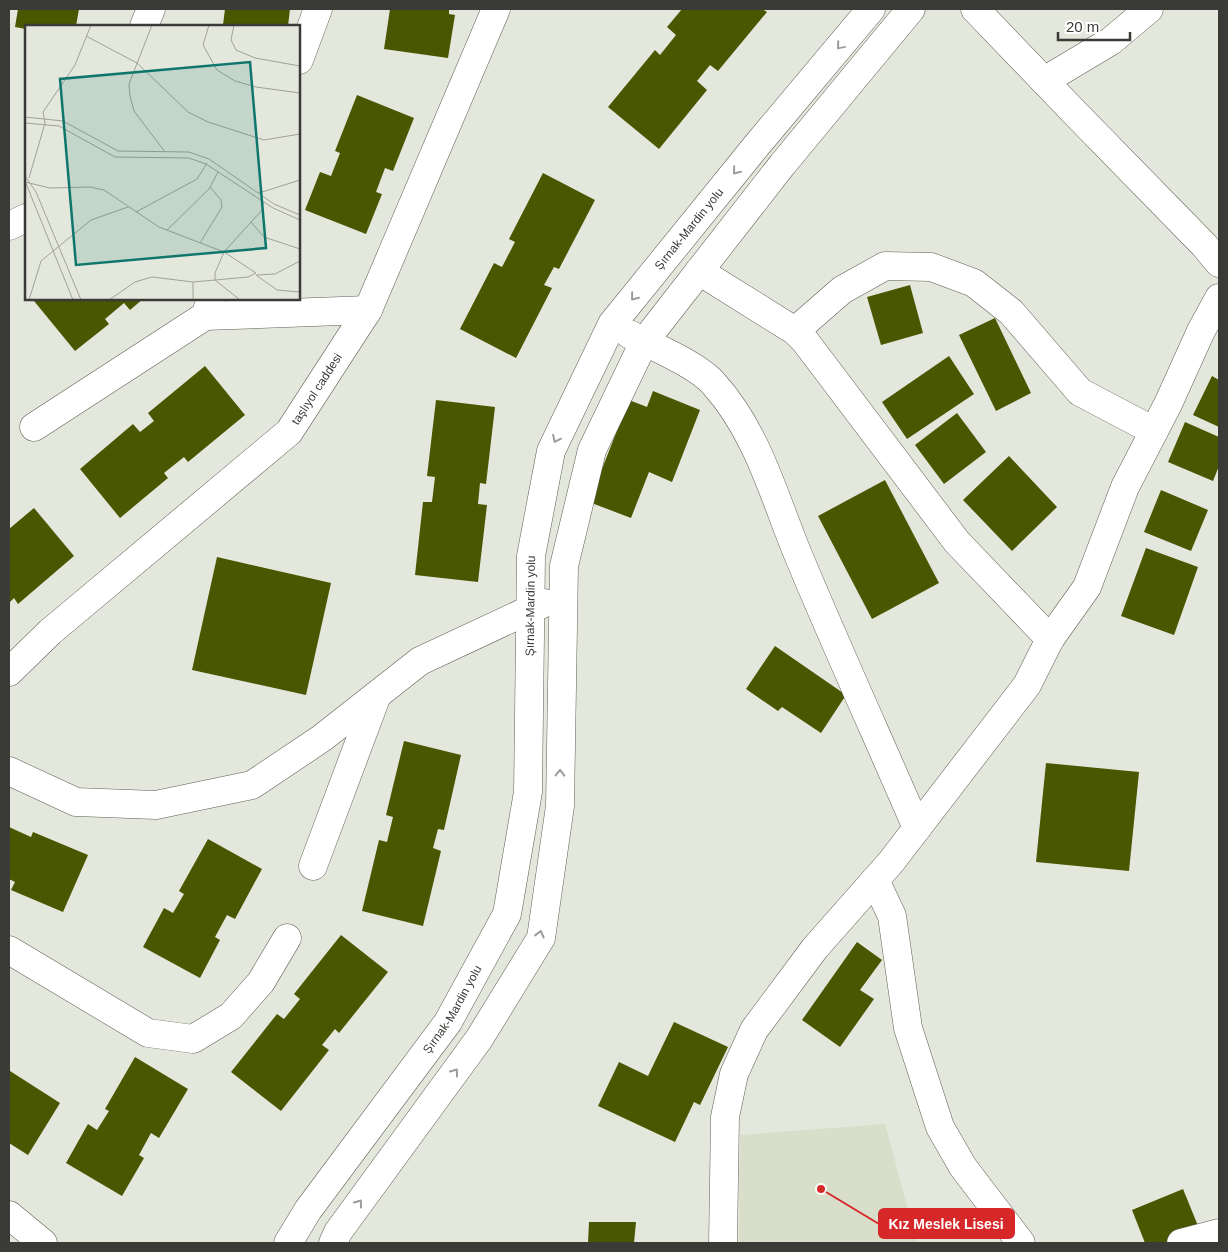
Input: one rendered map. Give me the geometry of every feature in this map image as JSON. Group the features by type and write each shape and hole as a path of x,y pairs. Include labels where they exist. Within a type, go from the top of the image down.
{"street":[{"path":"144,25 151,9"},
{"path":"300,57 318,9"},
{"name":"taşlıyol caddesi","path":"9,672 50,632 289,432 368,310 496,9"},
{"path":"332,1243 338,1232 479,1039 541,938 560,806 564,566 592,450 644,342 782,165 911,9"},
{"path":"975,9 1204,245 1219,263"},
{"path":"1044,81 1111,41 1149,9"},
{"name":"Şırnak-Mardin yolu","path":"288,1243 308,1210 448,1022 508,914 528,792 531,556 551,450 612,324 866,12"},
{"path":"9,226 25,218"},
{"path":"795,330 842,290 885,266 930,267 974,283 1011,312 1080,392 1154,432"},
{"path":"699,271 795,330 957,542 1050,639"},
{"path":"723,1243 725,1117 734,1074 754,1030 815,948 875,880 917,828 1027,685 1050,639 1087,587 1125,487 1219,298"},
{"path":"34,427 208,308 368,310"},
{"path":"612,324 688,364 713,382 737,414 764,466 798,556 917,828"},
{"path":"9,771 76,802 156,805 252,785 322,738 420,661 530,608 563,596"},
{"path":"313,866 377,695"},
{"path":"875,880 892,916 908,1028 940,1127 962,1167 1020,1243"},
{"path":"9,950 148,1033 193,1039 231,1016 261,982 287,938"},
{"path":"9,1215 43,1243"},
{"path":"1181,1243 1219,1233"}],"shaded area":[{"path":"885,1124 917,1243 739,1243 740,1135"}],"building":[{"path":"18,9 79,9 76,25 25,25 25,29 15,27"},
{"path":"225,9 290,9 288,25 223,25"},
{"path":"390,9 449,9 449,14 455,15 448,58 384,49"},
{"path":"682,9 762,9 767,12 718,71 710,65 697,81 707,90 659,149 608,107 655,50 660,55 676,35 667,27"},
{"path":"357,95 414,118 393,171 385,168 376,192 382,194 366,234 305,210 320,172 331,176 340,153 335,151"},
{"path":"543,173 595,200 559,269 554,267 544,285 552,288 516,358 460,329 494,263 502,267 515,242 509,239"},
{"path":"910,285 923,333 881,345 867,297"},
{"path":"142,300 130,310 124,303 105,319 109,324 75,351 34,301"},
{"path":"995,318 1031,393 996,411 959,335"},
{"path":"949,356 974,394 907,439 882,402"},
{"path":"205,366 245,415 188,462 184,457 164,473 168,478 120,518 80,469 133,424 140,432 154,421 148,413"},
{"path":"1212,376 1219,380 1219,427 1193,415"},
{"path":"653,391 700,410 672,482 649,472 631,518 589,502 629,400 647,407"},
{"path":"436,400 495,407 486,484 480,483 478,504 487,505 478,582 415,575 423,502 432,502 435,477 427,476"},
{"path":"957,413 986,452 944,484 915,445"},
{"path":"1185,422 1219,437 1219,466 1213,481 1168,462"},
{"path":"1009,456 1057,507 1012,551 963,500"},
{"path":"885,480 939,583 872,619 818,516"},
{"path":"1161,490 1208,510 1191,551 1144,532"},
{"path":"34,508 74,556 18,604 14,598 9,603 9,529"},
{"path":"1146,548 1198,567 1174,635 1121,616"},
{"path":"217,557 331,583 306,695 192,670"},
{"path":"775,646 846,695 821,733 782,707 778,711 746,689"},
{"path":"404,741 461,755 444,830 438,829 433,848 441,851 423,926 362,911 379,840 387,842 393,817 386,815"},
{"path":"1046,763 1139,772 1129,871 1036,862"},
{"path":"9,827 31,837 33,832 88,855 63,912 11,890 15,882 9,879"},
{"path":"208,839 262,869 235,919 227,915 215,937 220,940 200,978 143,947 164,908 173,913 184,894 179,891"},
{"path":"341,935 388,972 339,1033 335,1029 322,1045 329,1050 281,1111 231,1072 277,1014 284,1019 300,999 294,994"},
{"path":"857,942 882,960 860,990 874,999 840,1047 802,1020"},
{"path":"674,1022 728,1047 700,1105 694,1102 675,1142 598,1106 619,1062 648,1076"},
{"path":"135,1057 188,1089 159,1138 151,1133 139,1155 144,1158 122,1196 66,1163 88,1124 97,1130 109,1111 105,1109"},
{"path":"10,1071 60,1103 28,1155 9,1143"},
{"path":"1183,1189 1205,1243 1145,1243 1132,1210"},
{"path":"589,1222 636,1222 634,1243 588,1243"}],"place":[{"name":"Kız Meslek Lisesi","path":"821,1189"}]}
